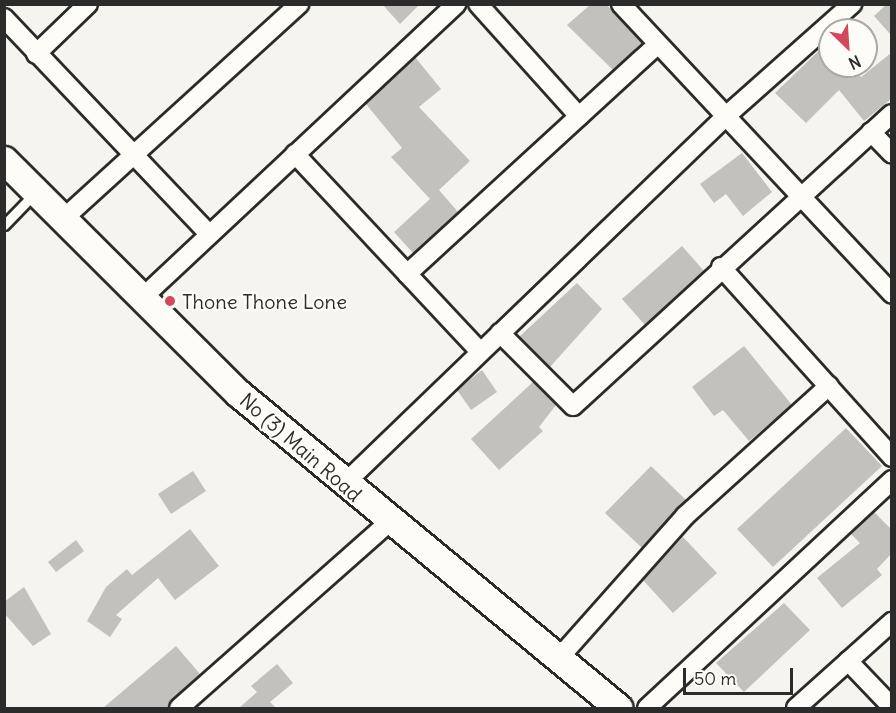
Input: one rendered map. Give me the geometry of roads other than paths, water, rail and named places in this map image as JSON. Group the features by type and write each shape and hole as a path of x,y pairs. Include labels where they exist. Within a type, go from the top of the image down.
{"main road":[{"name":"No (3) Main Road","path":"4,160 141,299 343,485 390,520 619,708"}],"street":[{"path":"36,54 88,4"},
{"path":"62,220 299,4"},
{"path":"141,299 456,4"},
{"path":"478,4 579,116"},
{"path":"621,4 891,294"},
{"path":"343,485 726,116 852,4"},
{"path":"4,18 209,234"},
{"path":"407,274 658,44"},
{"path":"500,333 573,406 799,195 891,114"},
{"path":"871,132 891,154"},
{"path":"295,154 480,352"},
{"path":"722,267 891,457"},
{"path":"559,658 685,516 829,386"},
{"path":"647,708 891,480"},
{"path":"179,708 390,520"},
{"path":"796,708 891,622"},
{"path":"848,661 891,707"}],"lane":[{"path":"4,225 35,193"}],"place":[{"name":"Thone Thone Lone","path":"170,301"}]}
